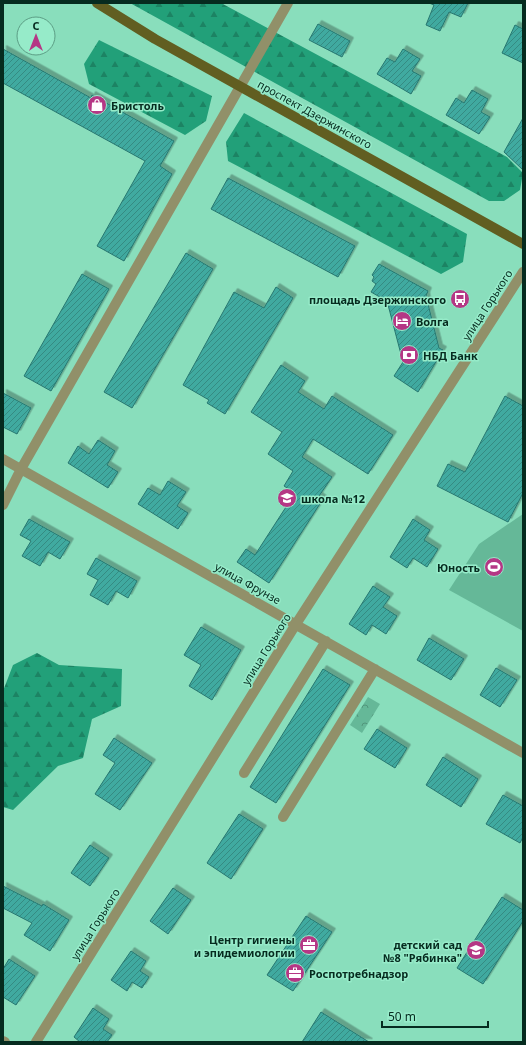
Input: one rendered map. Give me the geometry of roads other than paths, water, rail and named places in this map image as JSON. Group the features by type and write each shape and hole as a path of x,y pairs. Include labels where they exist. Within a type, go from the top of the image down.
{"main road":[{"name":"проспект Дзержинского","path":"97,3 155,39 523,244"}],"street":[{"path":"3,505 21,469 288,3"},
{"name":"улица Горького","path":"36,1042 296,624 523,272"},
{"name":"улица Фрунзе","path":"3,459 523,753"},
{"path":"244,773 326,641"},
{"path":"283,817 375,669"}],"place":[{"name":"Бристоль","path":"97,105"},
{"name":"площадь Дзержинского","path":"460,299"},
{"name":"Волга","path":"402,321"},
{"name":"НБД Банк","path":"409,355"},
{"name":"школа №12","path":"287,498"},
{"name":"Юность","path":"494,567"},
{"name":"Центр гигиены и эпидемиологии","path":"309,945"},
{"name":"детский сад №8 \"Рябинка\"","path":"476,950"},
{"name":"Роспотребнадзор","path":"295,973"}]}
